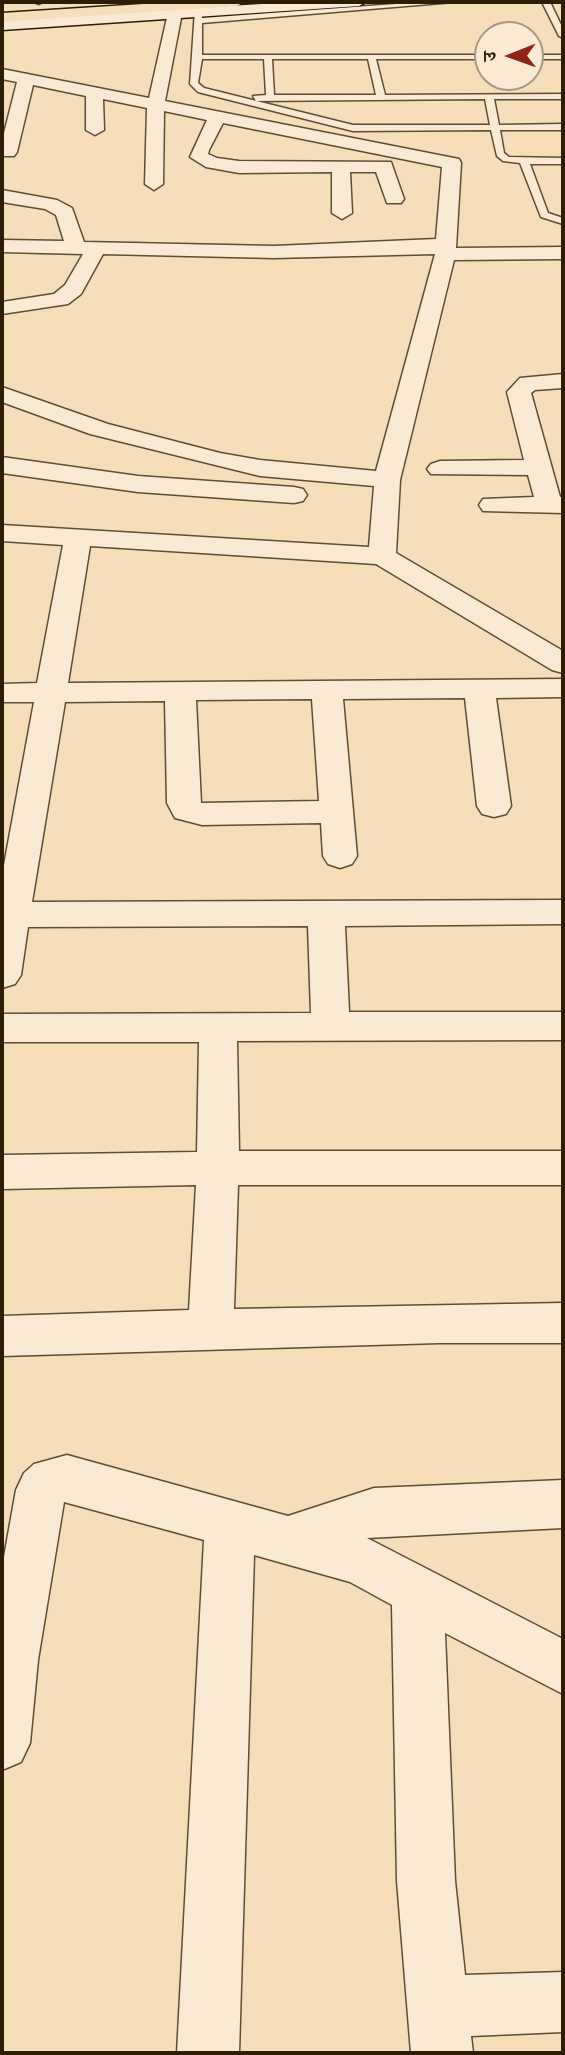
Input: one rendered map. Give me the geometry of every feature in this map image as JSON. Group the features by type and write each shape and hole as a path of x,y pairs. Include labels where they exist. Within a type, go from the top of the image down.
{"highway":[{"path":"2,11 121,2"},
{"path":"2,18 237,2"}],"street":[{"path":"2,5 44,2"},
{"path":"2,25 175,13 198,16 359,2"},
{"path":"154,184 156,104 175,13"},
{"path":"2,74 452,163 445,249 385,491 382,556"},
{"path":"8,152 26,78"},
{"path":"94,92 96,130"},
{"path":"217,117 199,157 213,163 239,167 452,166"},
{"path":"341,166 342,213"},
{"path":"384,166 394,199"},
{"path":"2,196 50,204 65,212 85,250 73,289 60,299 2,308"},
{"path":"2,246 85,250 274,252 445,249 563,253"},
{"path":"492,505 556,505 539,467 519,392 528,383 563,380"},
{"path":"2,394 99,429 219,460 385,491"},
{"path":"2,465 138,484 385,491"},
{"path":"440,469 539,467"},
{"path":"485,468 497,534"},
{"path":"2,533 382,556 563,664"},
{"path":"2,975 78,538"},
{"path":"2,693 563,688"},
{"path":"479,689 494,806"},
{"path":"327,690 340,856"},
{"path":"180,691 184,803 187,810 202,814 337,812"},
{"path":"12,915 563,912"},
{"path":"326,913 331,1027"},
{"path":"2,1028 563,1026"},
{"path":"211,1330 218,1168 219,1028"},
{"path":"2,1172 218,1168 563,1168"},
{"path":"2,1336 563,1324"},
{"path":"2,1742 11,1660 41,1490 51,1480 67,1478 359,1560 563,1667"},
{"path":"288,1540 374,1512 563,1504"},
{"path":"208,2053 230,1523"},
{"path":"418,1591 426,1881 440,2030 563,2002"}],"lane":[{"path":"450,2 198,16 195,87 232,99 353,128 563,127"},
{"path":"546,2 560,24 563,36"},
{"path":"268,57 270,98"},
{"path":"371,57 381,97"},
{"path":"198,58 474,57"},
{"path":"544,57 563,57"},
{"path":"489,96 502,157 523,161 563,161"},
{"path":"232,99 563,96"},
{"path":"523,161 544,215 563,221"}]}
